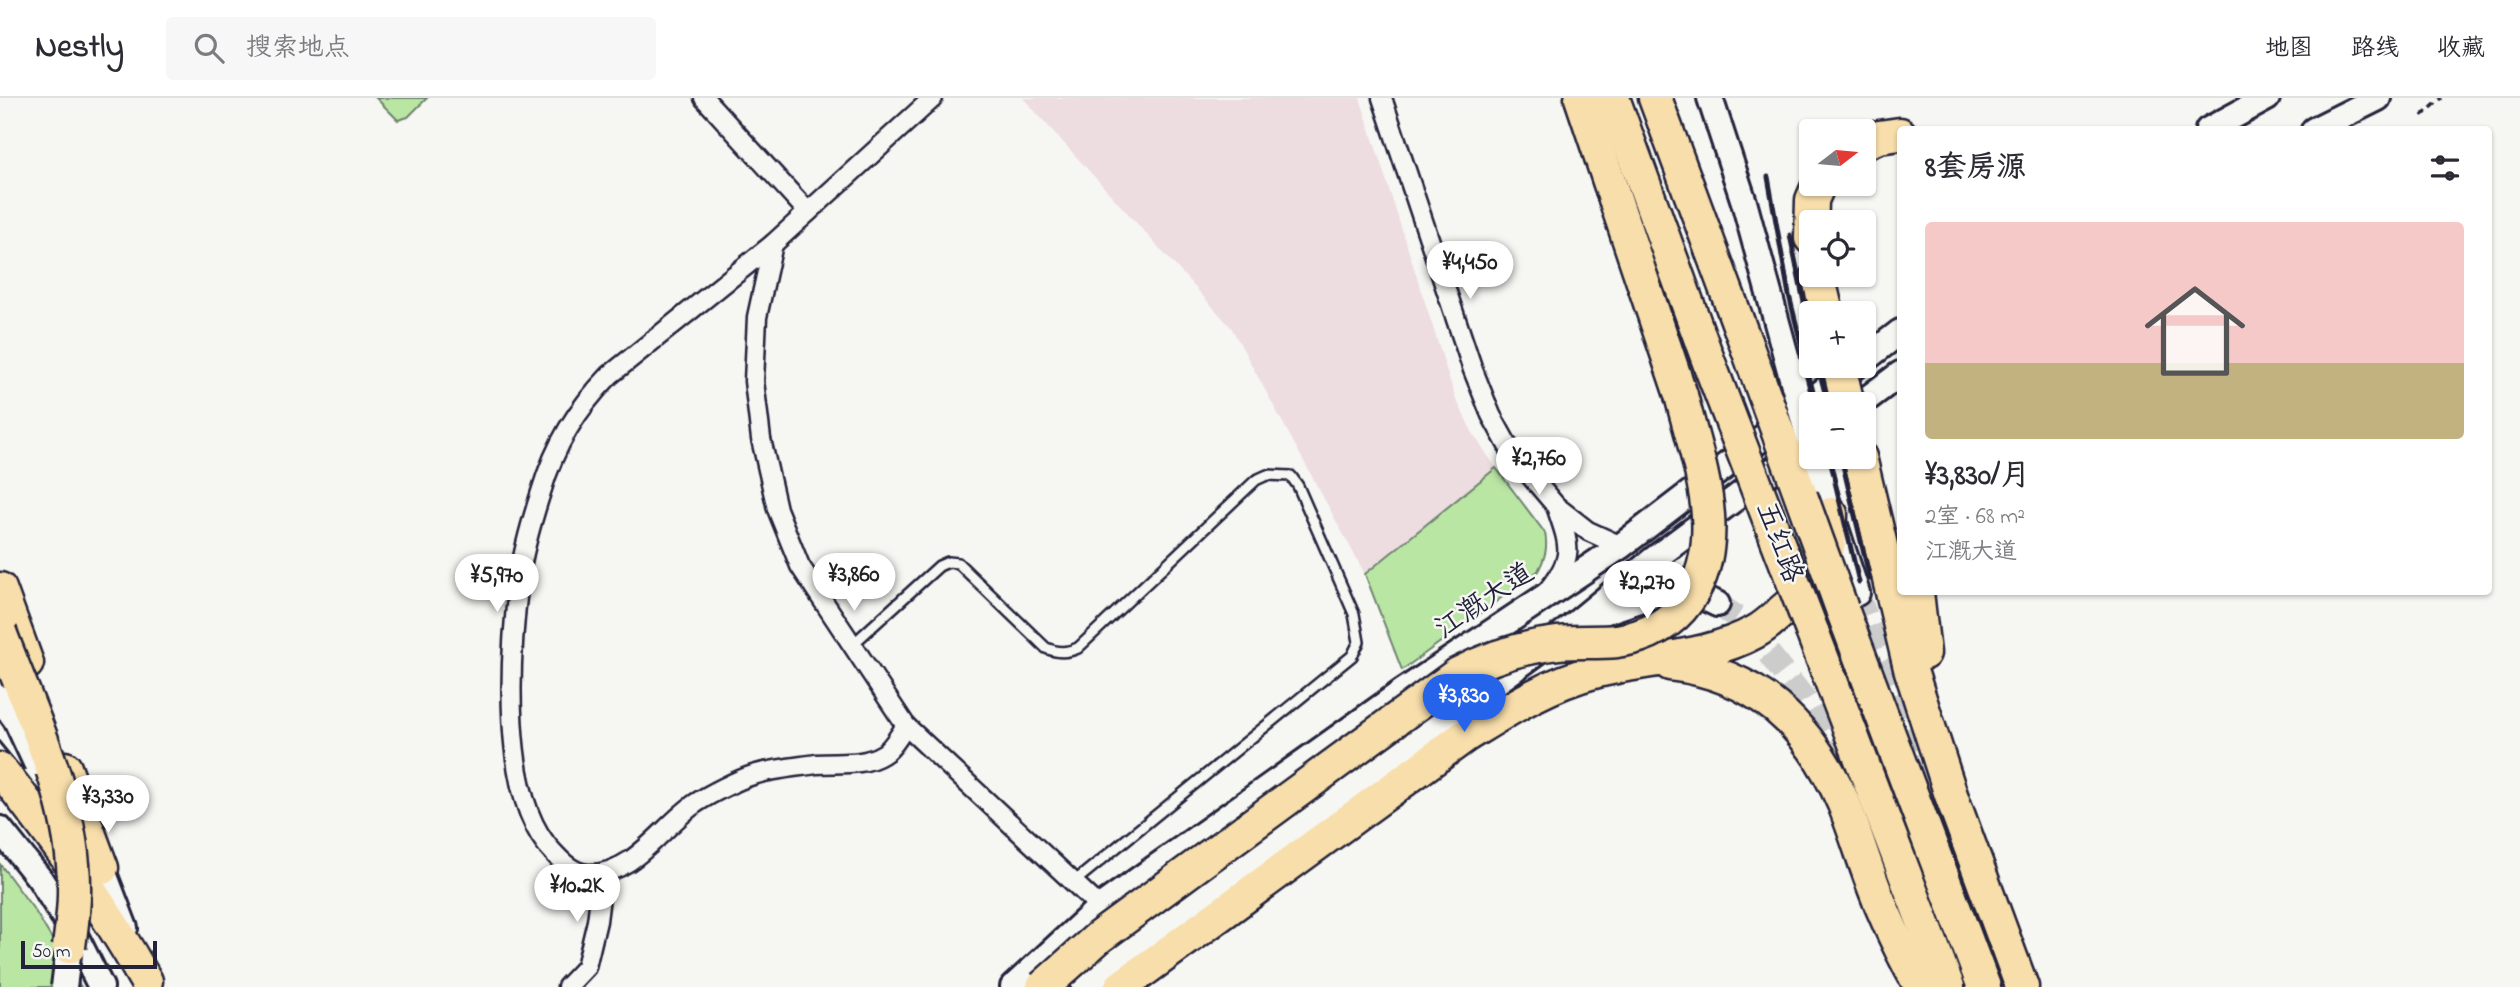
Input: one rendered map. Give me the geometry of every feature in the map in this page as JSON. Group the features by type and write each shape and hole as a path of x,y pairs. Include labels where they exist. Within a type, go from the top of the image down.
{"highway":[{"path":"1043,987 1099,937 1458,674 1500,654 1561,643 1620,640 1650,633 1668,622 1697,587 1706,563 1708,508 1681,395 1581,98"},
{"name":"五红路","path":"1613,98 1711,368 1948,987"},
{"name":"五红路","path":"1655,98 1746,344 1850,601 1984,987"},
{"path":"1876,138 1897,134"},
{"path":"1863,469 1910,668 1951,795 2022,987"},
{"path":"1121,987 1465,736 1508,709 1548,689 1594,672 1713,649 1757,631 1800,595 1821,572 1831,541 1831,514"},
{"path":"0,589 102,868"},
{"path":"1917,595 1926,674 1951,795"},
{"path":"0,632 44,749 65,817 75,895 69,947"},
{"path":"1627,665 1665,663 1713,671 1740,682 1767,699 1792,722 1828,771 1844,804 1883,909 1921,987"},
{"path":"0,769 66,854 121,936 147,984"}],"main road":[{"path":"1710,98 1744,202 1799,402"},
{"path":"2215,126 2267,98"},
{"path":"2322,126 2378,98"},
{"path":"1876,351 1897,334"},
{"path":"1876,392 1897,376"},
{"name":"江溉大道","path":"1013,987 1100,907 1402,692 1621,547 1840,378"},
{"path":"1084,987 1115,961 1578,621 1654,559 1799,453"},
{"path":"1817,469 1831,514 1850,601"},
{"path":"1578,621 1663,592 1689,592 1717,604"},
{"path":"0,698 16,720 32,751 50,807 63,861 69,947 64,987"},
{"path":"0,722 41,772 102,868 147,984"},
{"path":"0,829 40,879 74,933 101,987"}],"street":[{"path":"704,98 808,212"},
{"path":"906,726 885,754 860,763 817,764 753,775 696,803 636,856 603,873 584,874 566,866 544,844 528,812 516,763 511,701 519,578 541,492 554,455 570,423 589,397 610,376 773,244 933,98"},
{"path":"1382,98 1473,370 1491,415 1513,455 1556,506 1588,531 1621,547"},
{"path":"773,244 757,317 754,381 761,439 777,509 800,566 906,726 1100,907"},
{"path":"1536,604 1561,573 1568,556 1566,537 1556,506"},
{"path":"568,987 586,967 597,921 603,873"}],"lane":[{"path":"852,645 939,566 948,562 958,564 1046,648 1058,653 1070,652 1079,648 1256,480 1267,475 1291,476 1298,486 1354,614 1359,642 1352,656 1074,882"}],"path":[{"path":"2422,116 2442,98"}],"shaded area":[{"path":"1023,98 1360,98 1455,397 1472,432 1496,468 1365,574 1231,327"}],"green space":[{"path":"376,98 427,98 408,117 398,120"},
{"path":"1496,468 1545,533 1546,548 1538,571 1402,670 1365,574"},
{"path":"0,864 35,911 81,987 0,987"}],"tunnel":[{"path":"1857,593 2003,987"},
{"path":"1717,604 1744,622 1805,700 1866,807"}],"railway":[{"path":"1768,177 1789,295 1813,392"},
{"path":"1790,235 1804,301"},
{"path":"1821,378 1825,392"},
{"path":"1832,469 1859,582"},
{"path":"1844,469 1870,579"}]}
